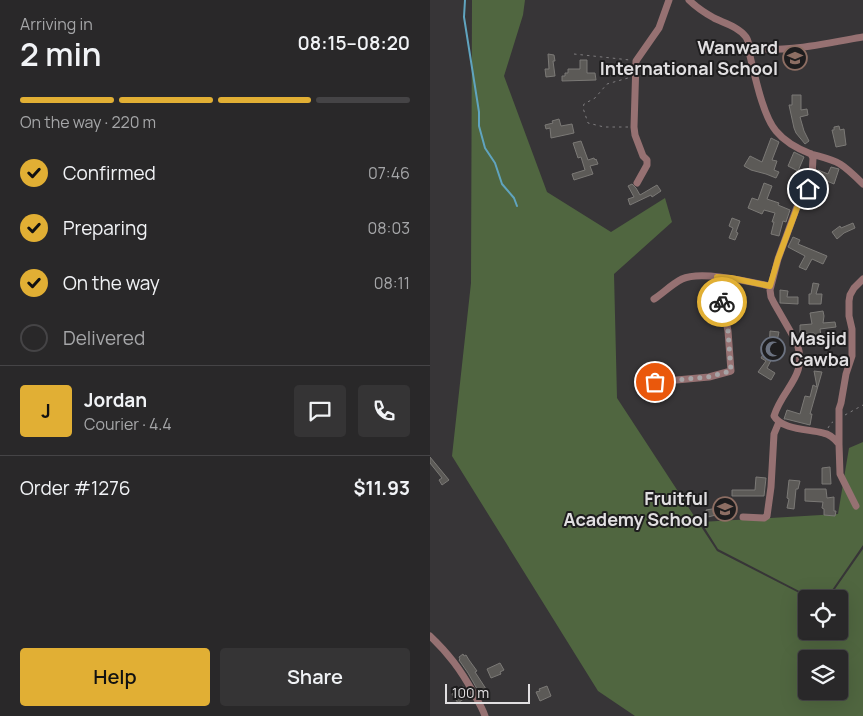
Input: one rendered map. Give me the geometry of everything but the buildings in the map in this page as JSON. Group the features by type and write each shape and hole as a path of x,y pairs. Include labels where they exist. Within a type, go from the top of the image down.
{"street":[{"path":"637,183 647,165 647,160 643,156 634,135 636,61 659,28 669,0"},
{"path":"689,0 694,6 740,32 747,38 759,91 775,131 788,143 811,154 840,164 863,184"},
{"path":"750,45 758,49 774,50 834,43 863,37"},
{"path":"811,154 813,158 812,176 808,189 797,208 770,286 771,297 800,350 800,367 797,376 774,416 780,422 799,429 831,436 839,444"},
{"path":"654,299 683,279 699,275 731,278 770,286"},
{"path":"644,383 708,377 731,371 728,331 717,277"},
{"path":"856,506 840,474 839,409 846,374 852,356 849,301 854,288 863,279"},
{"path":"743,517 764,518 767,516 772,487 774,434 780,422"},
{"path":"430,636 456,664 485,716"}],"path":[{"path":"574,54 636,61"},
{"path":"634,127 604,127 588,123 584,104 595,98 607,84 636,74"}],"green space":[{"path":"472,0 525,0 523,15 504,76 547,192 611,232 665,198 672,222 614,274 617,398 717,551 798,592 798,640 848,640 848,590 834,590 863,549 863,716 635,716 598,691 452,456 471,283"},
{"path":"863,442 863,545 832,590 798,590 718,549 701,522 838,514 849,448"}],"waterway":[{"path":"465,0 464,17 479,112 479,126 485,148 495,163 502,184 514,198 517,206"}],"way so far":[{"path":"655,382 689,380 731,371 728,331 722,302"}],"place":[{"name":"Wanward International School","path":"795,58"},
{"name":"Masjid Cawba","path":"773,349"},
{"name":"Fruitful Academy School","path":"725,509"}],"route":[{"path":"722,302 717,277 770,286 797,208 808,189"}]}
